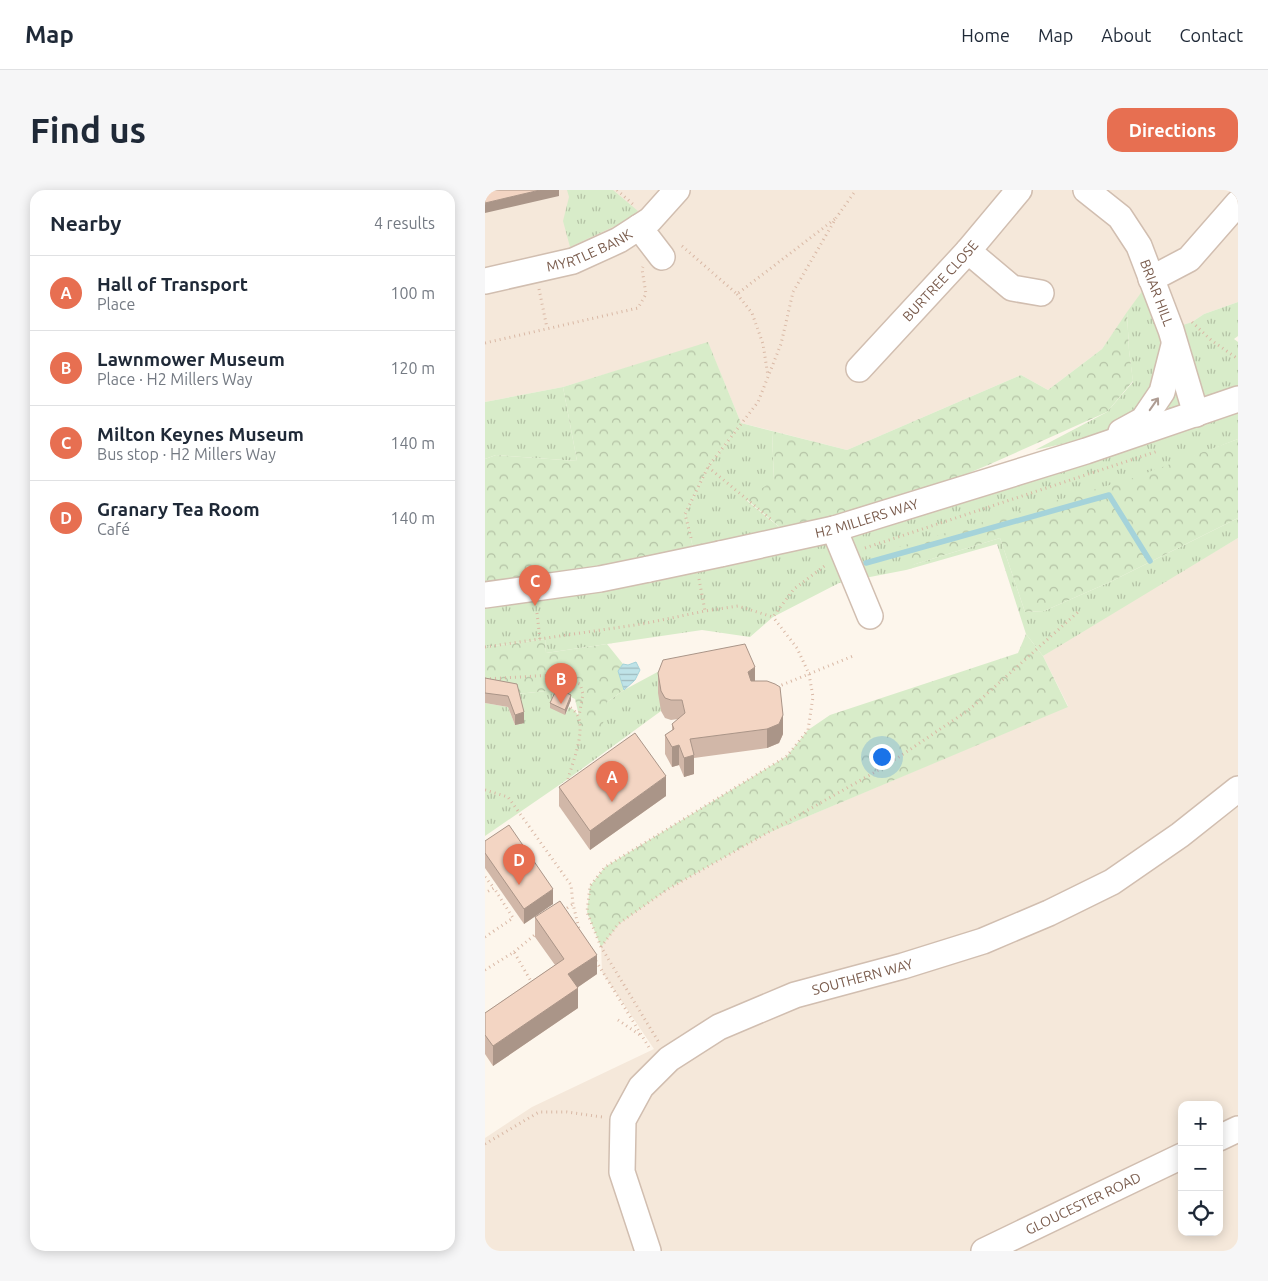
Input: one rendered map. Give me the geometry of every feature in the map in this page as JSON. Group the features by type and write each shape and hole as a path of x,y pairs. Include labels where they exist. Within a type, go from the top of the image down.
{"street":[{"name":"MYRTLE BANK","path":"485,281 573,260 619,240 650,220 677,190"},
{"name":"BURTREE CLOSE","path":"859,369 968,251 1019,190"},
{"name":"BRIAR HILL","path":"1086,190 1120,217 1139,246 1173,336 1196,414"},
{"path":"1151,278 1189,259 1238,203"},
{"path":"639,227 666,251"},
{"path":"968,251 1012,288 1041,293"},
{"path":"1086,451 1143,420 1162,392 1173,336"},
{"name":"H2 MILLERS WAY","path":"485,595 600,579 834,529 1086,451 1238,398"},
{"path":"834,529 870,616"},
{"name":"SOUTHERN WAY","path":"647,1250 622,1172 623,1120 641,1087 665,1063 719,1027 795,995 903,966 983,941 1049,913 1112,882 1180,835 1238,789"},
{"path":"1223,1136 1238,1129"},
{"name":"GLOUCESTER ROAD","path":"984,1251 1178,1158"}],"path":[{"path":"692,543 685,514 708,467 758,402 781,344 793,292 836,218 855,190"},
{"path":"737,294 836,218"},
{"path":"485,343 638,308 647,294 642,269 666,251 737,294 752,313 763,344 768,377"},
{"path":"534,269 547,328"},
{"path":"1173,336 1192,322 1211,340 1238,359"},
{"path":"773,617 794,589 832,561 844,555 1160,450"},
{"path":"708,467 793,538"},
{"path":"698,572 705,610"},
{"path":"485,647 642,624 705,610 737,606 773,617 797,648 809,674 813,697 808,730 787,756 605,867 590,886 587,912 601,947 665,1063"},
{"path":"601,947 619,924 668,889 884,767 970,709 1078,612"},
{"path":"537,613 540,640"},
{"path":"775,688 853,656"},
{"path":"485,679 554,675 580,684 583,694 579,716 581,736 568,779"},
{"path":"569,708 574,710 579,716"},
{"path":"485,790 508,798 571,885 577,926 581,934"},
{"path":"485,877 513,918 485,937"},
{"path":"485,894 494,888"},
{"path":"505,906 509,903"},
{"path":"559,915 573,904"},
{"path":"485,970 514,952 539,931"},
{"path":"514,952 533,984"},
{"path":"594,957 642,1036 665,1063"},
{"path":"617,1020 642,1036"},
{"path":"485,1144 539,1112 567,1112 623,1120"}],"shaded area":[{"path":"485,190 1238,190 1238,302 1204,314 1192,322 1171,330 1151,279 1102,349 1048,390 1021,375 847,450 741,423 708,343 563,387 485,402"},
{"path":"1238,538 1238,1251 485,1251 485,1138 532,1107 654,1049 602,972 601,947 618,924 668,889 766,834 1068,706 1043,656 1103,617"}],"green space":[{"path":"567,190 613,190 638,211 628,220 570,247 563,221 569,197"},
{"path":"1151,279 1171,329 1192,322 1204,314 1238,302 1238,336 1234,339 1238,342 1238,439 912,565 1000,538 1025,612 1044,611 1110,582 1238,518 1238,538 1043,656 1026,634 997,544 906,570 839,583 773,617 750,637 702,630 546,653 545,639 485,647 485,595 694,552 685,514 708,467 741,423 772,431 774,481 746,500 793,538 1189,416 1035,450 1107,412 1133,382 1127,312"},
{"path":"1127,312 1133,381 1107,412 988,465 834,529 793,538 746,499 774,480 772,431 847,450 1021,375 1048,390 1102,349"},
{"path":"708,342 741,423 708,467 685,514 694,552 485,595 485,459 496,455 577,461 563,387"},
{"path":"563,387 577,461 496,455 485,459 485,402"},
{"path":"1238,439 1238,518 1110,582 1044,611 1025,612 1000,538 912,565 898,547 1130,479"},
{"path":"1026,634 1043,656 1068,707 766,834 668,889 619,924 601,947 587,912 590,886 605,867 787,756 808,730 830,715 1018,653"},
{"path":"545,639 546,653 607,644 623,664 618,671 624,690 607,702 602,729 580,726 575,699 556,690 517,694 485,688 485,647"},
{"path":"678,661 661,711 568,779 485,836 485,703 508,707 515,725 524,722 517,694 556,690 565,715 569,707 579,716"}],"water":[{"path":"636,662 640,670 635,680 624,690 618,671 623,664 628,665"}],"building":[{"path":"485,190 540,190 485,203"},
{"path":"745,644 755,667 748,672 751,681 767,681 780,687 783,715 779,724 767,729 690,739 694,755 684,758 679,745 672,747 665,735 674,729 672,724 685,713 682,700 665,698 661,691 658,673 663,660"},
{"path":"485,678 517,684 524,712 515,715 508,696 485,693"},
{"path":"557,688 571,695 565,710 550,703"},
{"path":"635,733 666,776 590,831 559,787"},
{"path":"509,825 553,889 524,909 485,853 485,841"},
{"path":"560,901 597,955 568,974 578,988 493,1046 485,1035 485,1013 564,959 535,917"}],"waterway":[{"path":"866,563 1109,495 1150,561"}],"place":[{"name":"Milton Keynes Museum","path":"535,606"},
{"name":"Lawnmower Museum","path":"561,704"},
{"name":"Hall of Transport","path":"612,802"},
{"name":"Granary Tea Room","path":"519,885"}]}
